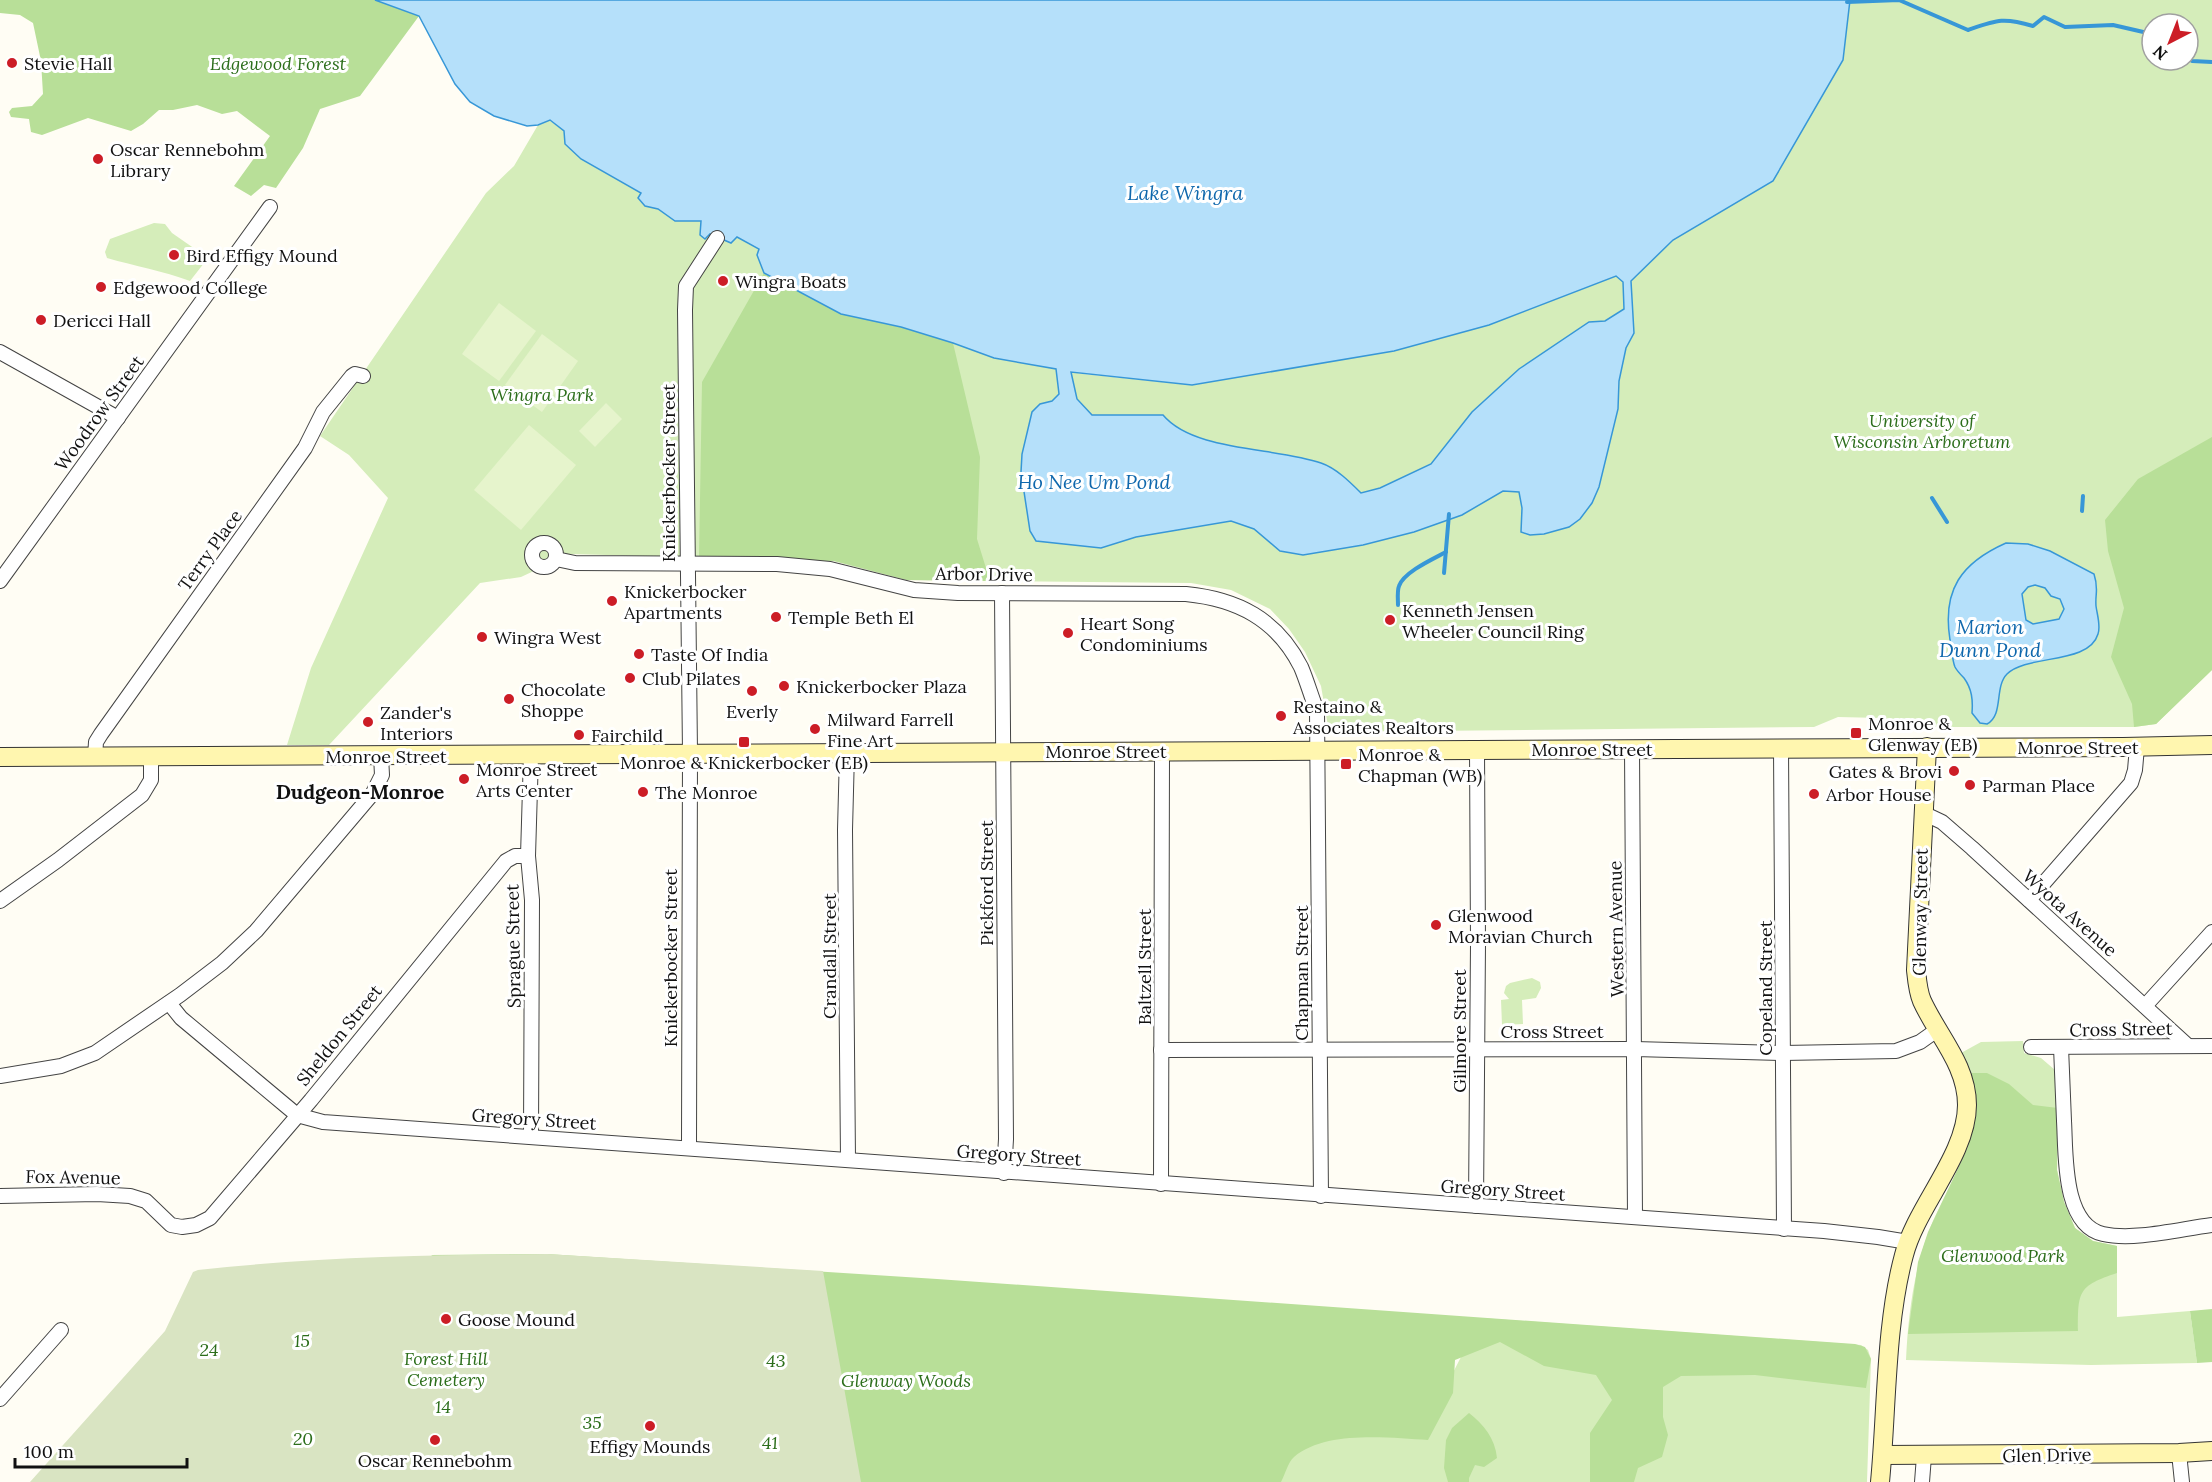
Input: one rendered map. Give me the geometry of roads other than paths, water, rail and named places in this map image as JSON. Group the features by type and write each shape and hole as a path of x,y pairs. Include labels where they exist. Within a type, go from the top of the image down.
{"main road":[{"name":"Monroe Street","path":"0,757 2212,745"},
{"name":"Glenway Street","path":"1880,1482 1898,1282 1908,1242 1955,1150 1964,1126 1967,1106 1960,1070 1921,999 1916,970 1927,747"},
{"name":"Glen Drive","path":"1882,1455 2179,1454 2212,1451"}],"street":[{"name":"Woodrow Street","path":"0,581 270,207"},
{"name":"Knickerbocker Street","path":"689,1148 690,753 686,564 686,286 717,238"},
{"path":"0,352 118,418"},
{"name":"Terry Place","path":"95,757 96,742 101,734 305,448 323,412 352,376 356,374 363,376"},
{"name":"Arbor Drive","path":"556,559 575,563 777,564 830,569 914,590 1210,596 1236,604 1261,619 1286,642 1301,668 1317,711 1318,751"},
{"name":"Pickford Street","path":"1002,593 1006,1139 1004,1173"},
{"name":"Copeland Street","path":"1781,747 1784,1229"},
{"path":"2029,900 2131,783 2136,770 2137,747"},
{"name":"Gilmore Street","path":"1476,1206 1477,749"},
{"name":"Western Avenue","path":"1632,749 1635,1217"},
{"name":"Baltzell Street","path":"1161,1184 1162,751"},
{"name":"Chapman Street","path":"1318,751 1321,1196"},
{"name":"Crandall Street","path":"847,753 845,830 848,1159"},
{"name":"Sprague Street","path":"531,755 528,856 532,900 531,1136"},
{"path":"0,1076 47,1069 85,1057 116,1040 222,963 256,931 294,889 373,793 382,776 381,756"},
{"path":"0,901 76,847 142,795 151,780 151,757"},
{"name":"Wyota Avenue","path":"1923,813 1942,822 2188,1046"},
{"name":"Sheldon Street","path":"171,1225 182,1227 196,1225 210,1218 506,861 515,856 528,856"},
{"path":"2145,1006 2212,932"},
{"name":"Gregory Street","path":"169,1003 182,1018 297,1115 323,1122 1635,1217 1878,1237 1908,1242"},
{"name":"Cross Street","path":"1161,1050 1635,1049 1783,1053 1896,1051 1920,1042 1937,1030"},
{"name":"Cross Street","path":"2031,1047 2212,1046"},
{"path":"2061,1047 2067,1177 2078,1215 2087,1226 2102,1234 2133,1235 2212,1225"},
{"name":"Fox Avenue","path":"0,1196 97,1194 130,1196 146,1201 171,1225"},
{"path":"0,1399 61,1330"},
{"path":"2179,1454 2182,1482"},
{"path":"1922,1482 1924,1456"}],"water":[{"name":"Lake Wingra","path":"375,0 1850,0 1843,60 1773,181 1673,240 1631,281 1634,333 1626,348 1619,381 1618,409 1599,487 1592,503 1580,519 1569,527 1544,534 1530,535 1521,532 1522,508 1519,492 1503,491 1462,515 1414,532 1363,545 1303,555 1280,551 1254,529 1231,521 1136,537 1101,548 1036,541 1030,531 1021,472 1022,454 1032,412 1040,404 1052,401 1059,394 1056,369 994,358 901,327 841,314 764,273 757,255 759,249 737,237 731,243 710,234 705,239 700,235 701,221 675,221 658,209 645,206 638,198 641,193 581,159 565,144 564,131 550,120 538,125 527,126 494,116 470,102 455,84 419,16","holes":["1616,276 1623,282 1624,309 1605,321 1589,322 1519,369 1472,412 1431,464 1380,488 1361,493 1327,465 1194,436 1177,427 1163,415 1092,415 1077,399 1071,372 1192,385 1394,351 1489,325"]},
{"name":"Marion Dunn Pond","path":"2006,543 2028,544 2050,551 2094,574 2099,627 2092,644 2083,651 2028,664 2007,674 2001,686 1995,714 1987,724 1980,723 1972,713 1969,686 1954,664 1948,622 1952,593 1958,580 1966,569 1990,551","holes":["2035,585 2045,588 2051,596 2060,599 2064,609 2059,619 2033,624 2026,620 2022,594 2028,587"]}],"waterway":[{"path":"1847,2 1899,0 1968,30 2000,21 2014,21 2033,26 2044,17 2065,27 2113,25 2140,31"},
{"path":"2200,61 2212,62"},
{"path":"2082,511 2083,496"},
{"path":"1932,498 1947,522"},
{"path":"1444,573 1449,514"},
{"path":"1398,605 1398,590 1402,581 1420,566 1446,552"}],"place":[{"name":"Stevie Hall","path":"12,63"},
{"name":"Oscar Rennebohm Library","path":"98,159"},
{"name":"Bird Effigy Mound","path":"174,255"},
{"name":"Wingra Boats","path":"723,281"},
{"name":"Edgewood College","path":"101,287"},
{"name":"Dericci Hall","path":"41,320"},
{"name":"Knickerbocker Apartments","path":"612,601"},
{"name":"Temple Beth El","path":"776,617"},
{"name":"Kenneth Jensen Wheeler Council Ring","path":"1390,620"},
{"name":"Heart Song Condominiums","path":"1068,633"},
{"name":"Wingra West","path":"482,637"},
{"name":"Taste Of India","path":"639,654"},
{"name":"Club Pilates","path":"630,678"},
{"name":"Knickerbocker Plaza","path":"784,686"},
{"name":"Everly","path":"752,691"},
{"name":"Chocolate Shoppe","path":"509,699"},
{"name":"Restaino & Associates Realtors","path":"1281,716"},
{"name":"Zander's Interiors","path":"368,722"},
{"name":"Milward Farrell Fine Art","path":"815,729"},
{"name":"Monroe & Glenway (EB)","path":"1856,733"},
{"name":"Fairchild","path":"579,735"},
{"name":"Monroe & Knickerbocker (EB)","path":"744,742"},
{"name":"Monroe & Chapman (WB)","path":"1346,764"},
{"name":"Gates & Brovi","path":"1954,771"},
{"name":"Monroe Street Arts Center","path":"464,779"},
{"name":"Parman Place","path":"1970,785"},
{"name":"The Monroe","path":"643,792"},
{"name":"Arbor House","path":"1814,794"},
{"name":"Glenwood Moravian Church","path":"1436,925"},
{"name":"Goose Mound","path":"446,1319"},
{"name":"Effigy Mounds","path":"650,1426"},
{"name":"Oscar Rennebohm","path":"435,1440"}],"district":[{"name":"Dudgeon-Monroe","path":"360,791"}],"park label":[{"name":"Edgewood Forest","path":"278,63"},
{"name":"Wingra Park","path":"542,394"},
{"name":"University of Wisconsin Arboretum","path":"1922,430"},
{"name":"Glenwood Park","path":"2003,1255"},
{"name":"15","path":"302,1340"},
{"name":"24","path":"209,1349"},
{"name":"43","path":"776,1360"},
{"name":"Forest Hill Cemetery","path":"446,1368"},
{"name":"Glenway Woods","path":"906,1380"},
{"name":"14","path":"443,1406"},
{"name":"35","path":"592,1422"},
{"name":"20","path":"303,1438"},
{"name":"41","path":"770,1442"}],"water label":[{"name":"Ho Nee Um Pond","path":"1094,481"}]}
